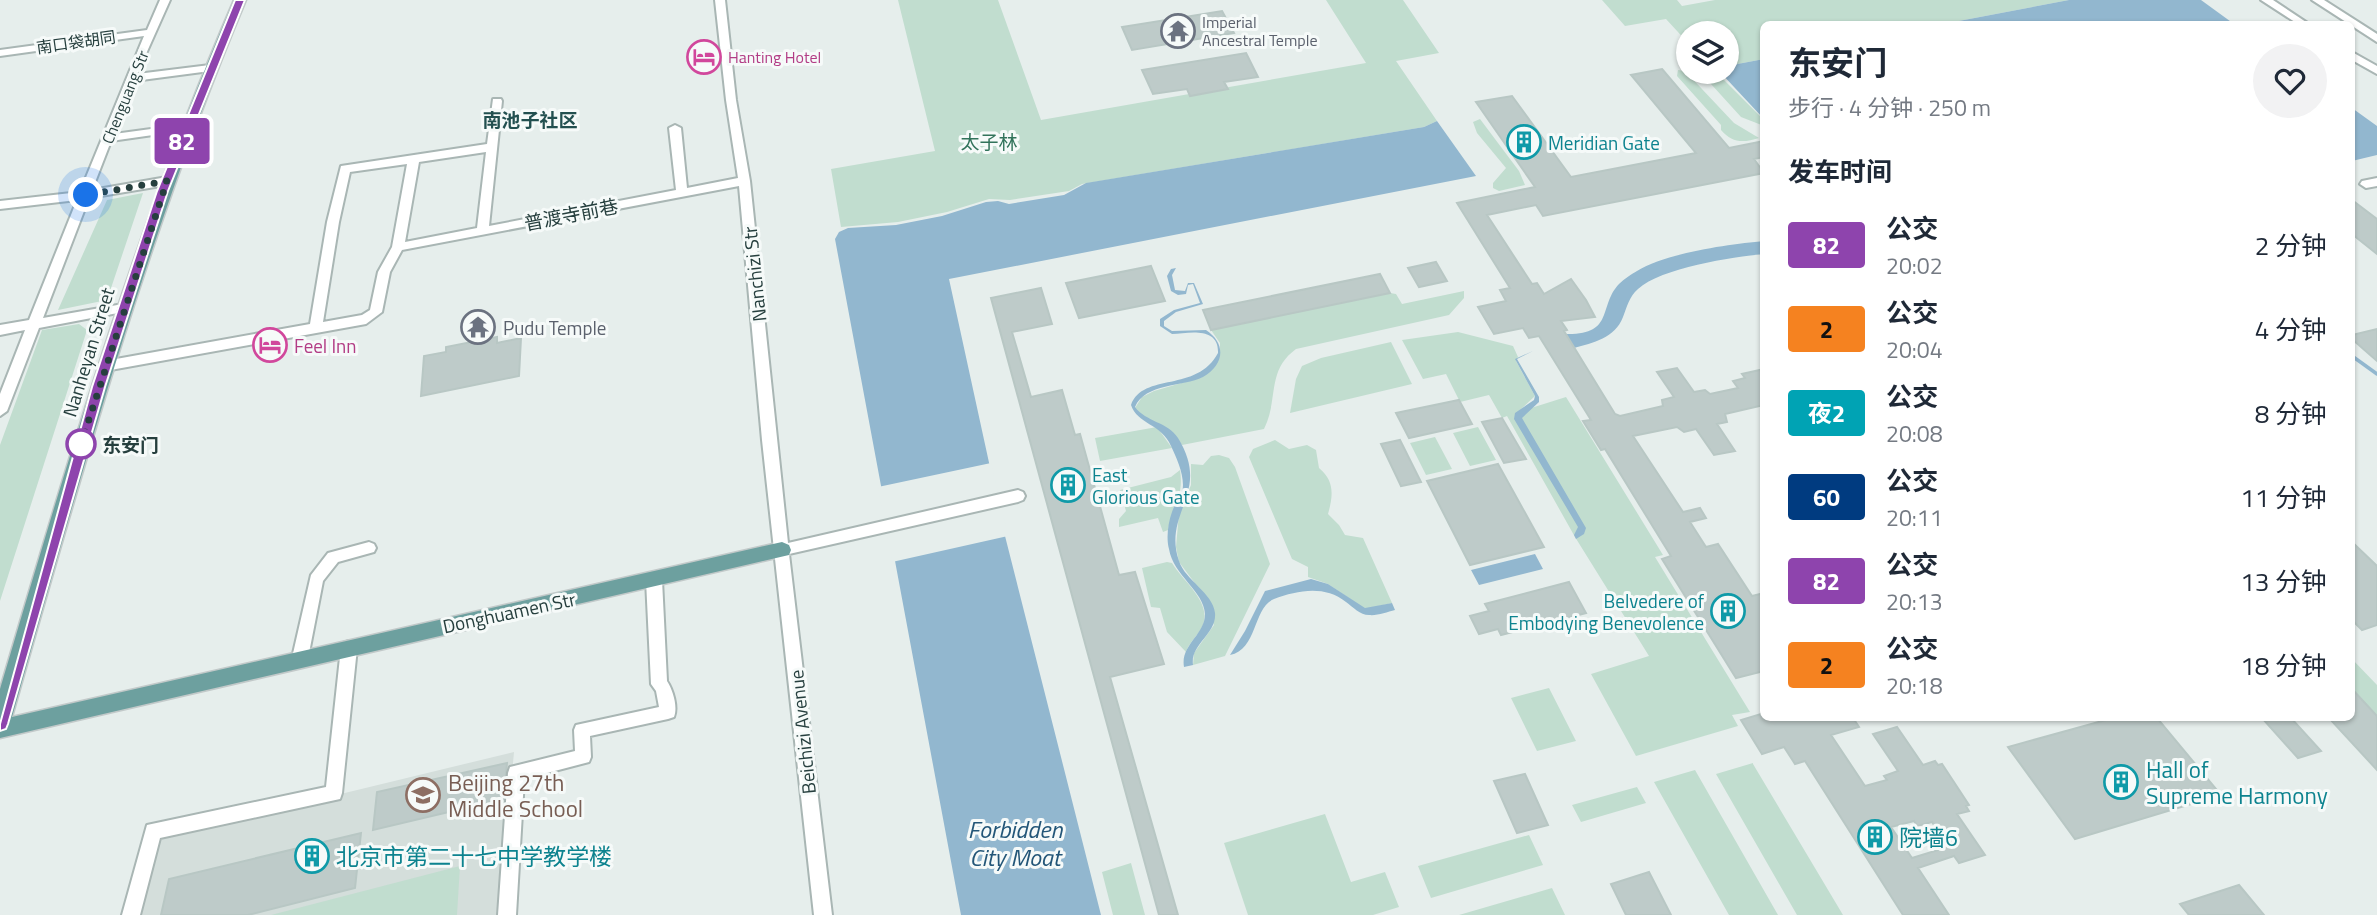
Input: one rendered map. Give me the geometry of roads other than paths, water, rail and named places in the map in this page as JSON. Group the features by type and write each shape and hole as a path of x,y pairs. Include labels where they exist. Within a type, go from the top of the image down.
{"main road":[{"name":"Nanheyan Street","path":"0,727 123,308 167,181 210,68 240,0"},
{"name":"Donghuamen Str","path":"0,727 782,550"}],"street":[{"name":"Chenguang Str","path":"0,411 130,78 165,0"},
{"name":"Nanchizi Str","path":"719,0 744,181 782,550"},
{"path":"2266,0 2299,21"},
{"path":"2317,0 2349,21"},
{"path":"2355,25 2377,39"},
{"name":"南口袋胡同","path":"0,53 152,32"},
{"path":"2355,57 2377,71"},
{"path":"130,78 210,68"},
{"path":"483,230 497,101"},
{"path":"108,138 188,127"},
{"path":"675,128 682,192"},
{"path":"316,328 333,222 345,169 493,147"},
{"path":"105,366 366,319 376,312 384,272 398,247 414,159"},
{"path":"0,205 86,195 167,181"},
{"name":"普渡寺前巷","path":"398,247 744,181"},
{"path":"0,330 123,308"},
{"name":"Donghuamen Str","path":"782,550 1018,496"},
{"path":"300,658 316,579 333,557 369,548"},
{"name":"Beichizi Avenue","path":"782,550 823,915"},
{"path":"507,915 516,773 583,757 582,730 668,712 663,688 659,684 654,580"},
{"path":"131,915 153,831 334,793 349,648"}],"water":[{"path":"2069,0 2201,0 2230,21 1959,21"},
{"path":"1760,60 1760,115 1731,84 1739,84 1739,64"},
{"path":"2355,110 2377,126 2377,187 2355,170"},
{"name":"Forbidden City Moat","path":"1437,121 1476,176 949,279 1005,536 1101,915 961,915 835,239 839,232 848,228 896,225 942,216 986,202 1009,204 1064,195 1086,183 1424,127"},
{"path":"1760,241 1760,255 1680,269 1649,282 1635,292 1615,330 1603,338 1574,348 1566,334 1592,330 1599,324 1619,284 1633,274 1664,259 1734,244"},
{"path":"1176,268 1172,275 1175,290 1185,291 1188,283 1194,283 1203,304 1176,312 1164,321 1164,326 1172,331 1206,330 1213,336 1220,348 1219,361 1203,377 1156,390 1140,399 1135,407 1174,433 1187,457 1189,488 1176,529 1175,544 1182,568 1209,599 1215,620 1195,651 1193,665 1184,667 1186,652 1201,628 1205,614 1200,598 1176,567 1168,545 1171,516 1182,493 1182,475 1167,439 1139,416 1131,405 1137,395 1147,389 1197,373 1209,365 1218,353 1214,338 1208,335 1194,332 1172,334 1160,326 1160,319 1174,310 1200,303 1193,284 1188,285 1186,294 1178,295 1171,291 1167,276 1171,269"},
{"path":"1533,351 1517,359 1539,397 1539,402 1522,418 1586,528 1584,534 1576,539 1574,535 1578,527 1514,419 1515,413 1534,400 1535,396 1515,359"},
{"path":"1535,554 1543,569 1479,585 1471,570"},
{"path":"1311,579 1328,584 1365,608 1392,603 1395,610 1366,615 1329,593 1292,593 1267,603 1246,645 1230,655 1265,591"}],"waterway":[{"path":"2355,358 2377,374"}],"place":[{"name":"Imperial Ancestral Temple","path":"1178,31"},
{"name":"Hanting Hotel","path":"704,57"},
{"name":"Meridian Gate","path":"1524,142"},
{"name":"Pudu Temple","path":"478,327"},
{"name":"Feel Inn","path":"270,345"},
{"name":"东安门","path":"81,444"},
{"name":"East Glorious Gate","path":"1068,485"},
{"name":"Belvedere of Embodying Benevolence","path":"1728,611"},
{"name":"Hall of Supreme Harmony","path":"2121,782"},
{"name":"Beijing 27th Middle School","path":"423,795"},
{"name":"院墙6","path":"1875,837"},
{"name":"北京市第二十七中学教学楼","path":"312,856"}],"district":[{"name":"南池子社区","path":"530,119"}],"park label":[{"name":"太子林","path":"989,141"}]}
